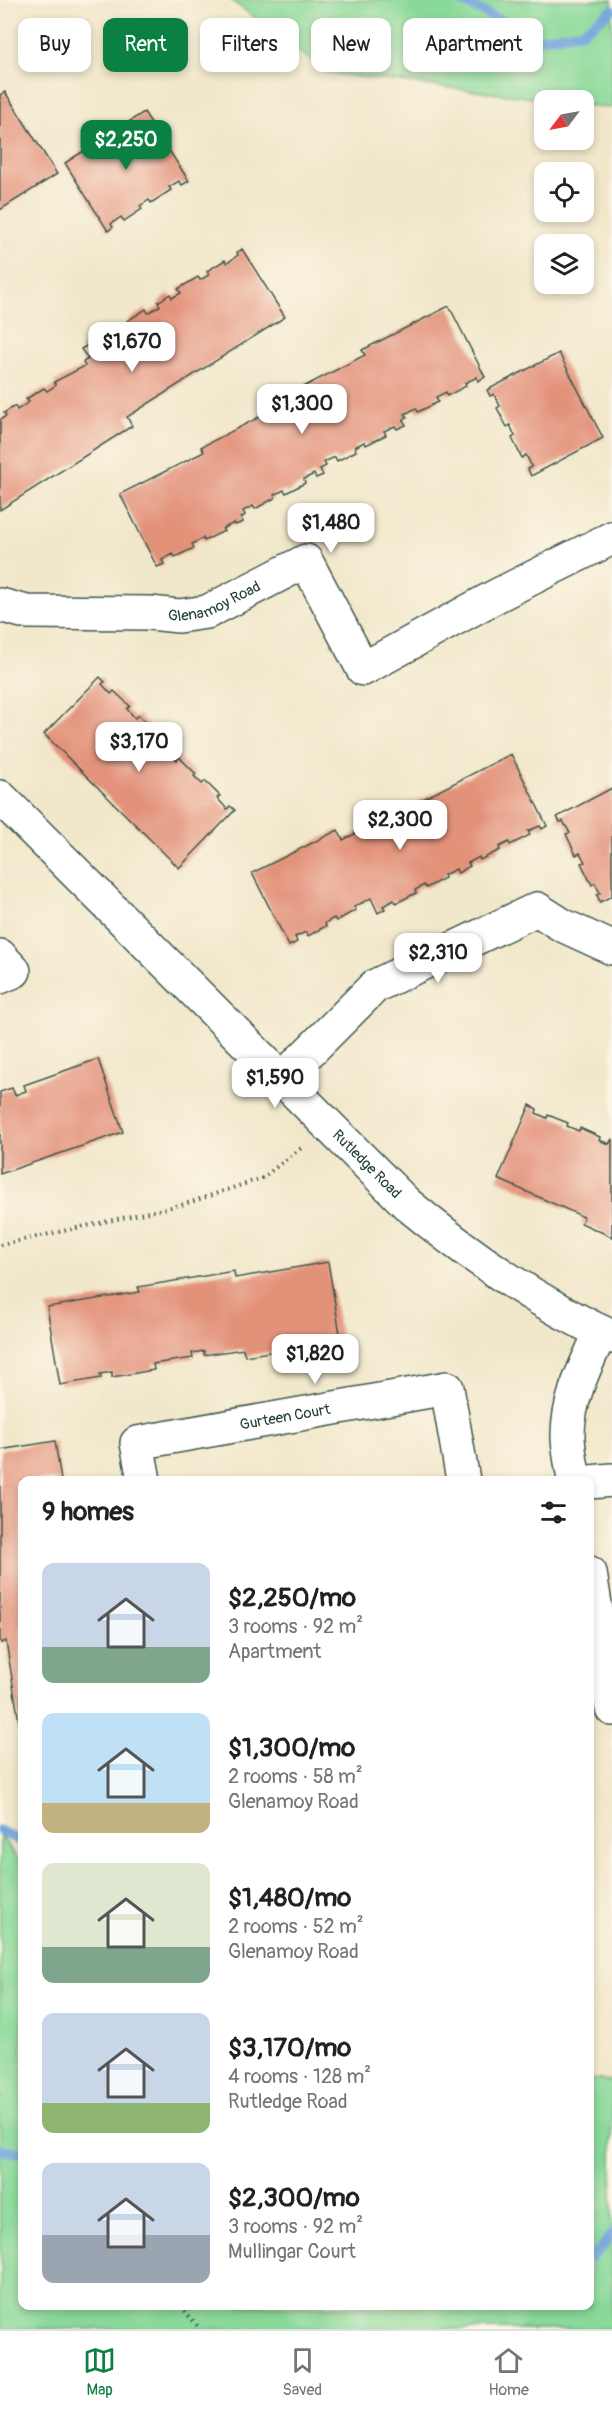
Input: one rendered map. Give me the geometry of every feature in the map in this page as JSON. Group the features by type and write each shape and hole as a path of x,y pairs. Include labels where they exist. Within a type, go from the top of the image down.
{"street":[{"name":"Glenamoy Road","path":"0,605 26,612 150,613 179,616 207,612 306,561 363,669 498,595 612,538"},
{"name":"Rutledge Road","path":"0,797 327,1127 407,1204 455,1244 505,1278 607,1335"},
{"path":"281,1080 375,986 537,909 562,925 612,948"},
{"path":"0,956 14,970 0,977"},
{"path":"573,1476 568,1439 569,1414 575,1389 607,1335"},
{"name":"Gurteen Court","path":"143,1476 137,1443 447,1388 462,1476"},
{"path":"594,1482 612,1480"},
{"path":"594,1599 612,1709"}],"path":[{"path":"0,1245 185,1204 261,1178 294,1155 327,1127"},
{"path":"185,2310 201,2329"}],"green space":[{"path":"231,0 612,0 612,108 594,106 594,90 534,90 534,98 328,73 391,72 391,18 311,18 311,60 299,51 299,18 255,18"},
{"path":"0,1835 18,1860 18,2310 594,2310 594,2079 612,2081 612,2329 0,2329"}],"building":[{"path":"5,92 57,174 0,210 0,95"},
{"path":"144,112 189,181 182,185 179,181 169,187 171,190 151,203 149,200 140,206 142,209 124,221 121,217 111,224 113,227 108,231 65,163"},
{"path":"242,249 285,317 127,417 132,426 0,510 0,420 6,416 4,413 15,406 17,410 29,402 26,399 44,388 47,391 56,385 54,382 85,366 83,362 88,359 81,349 88,345 91,349 101,342 99,339 118,328 120,331 130,325 127,321 146,309 148,313 160,306 158,302 170,294 172,298 181,293 178,289 198,277 200,280 209,275 207,271 225,260 227,263"},
{"path":"449,306 485,377 478,381 477,377 465,383 466,386 447,396 446,392 436,397 438,402 418,412 416,408 405,414 407,417 403,420 406,425 397,429 395,426 384,431 386,435 366,445 364,442 355,447 356,451 337,461 335,457 324,462 326,466 320,469 323,475 316,478 314,474 304,479 305,483 286,493 284,490 255,509 253,506 243,511 245,515 241,518 243,522 235,525 234,523 204,541 203,538 192,544 194,548 175,557 173,554 162,560 164,564 157,567 120,494 204,452 201,447 285,404 282,398 365,355 362,350"},
{"path":"559,353 603,438 531,476 528,469 532,467 526,455 522,458 512,438 515,436 510,425 507,427 497,408 500,406 494,394 490,396 487,390"},
{"path":"100,677 105,682 102,684 111,694 114,691 130,706 127,709 135,718 139,715 153,730 151,733 172,749 169,752 177,760 179,757 196,774 194,776 202,784 205,781 220,796 217,798 227,809 230,806 235,810 179,868 44,734"},
{"path":"511,754 547,826 528,831 530,835 510,845 509,842 499,847 500,850 480,860 479,857 468,863 470,866 458,873 456,869 444,875 445,878 426,888 424,885 415,890 416,893 396,903 394,900 383,906 385,909 378,913 371,898 354,907 356,910 336,921 334,918 325,923 326,926 308,936 306,932 295,937 297,942 289,946 252,873 338,830 343,840"},
{"path":"612,788 612,896 600,902 597,895 600,893 595,883 592,885 581,863 585,862 580,853 576,855 566,834 570,833 563,821 560,822 557,817"},
{"path":"98,1059 123,1132 0,1174 0,1092 12,1088 15,1095 26,1091 24,1085"},
{"path":"530,1105 537,1109 536,1113 568,1123 567,1126 579,1131 580,1128 600,1137 599,1140 609,1144 612,1139 612,1237 581,1223 584,1217 498,1179"},
{"path":"328,1262 341,1340 299,1347 298,1343 286,1345 287,1349 245,1356 243,1349 204,1355 204,1351 192,1353 193,1358 153,1364 154,1370 112,1377 112,1372 100,1374 101,1378 60,1385 47,1307 140,1292 138,1287 234,1271 235,1278"},
{"path":"55,1441 60,1476 18,1476 18,1716 6,1641 1,1643 0,1639 0,1450"}],"waterway":[{"path":"459,0 539,39 582,32 612,10"},
{"path":"0,1831 18,1840"},
{"path":"0,2150 18,2152"},
{"path":"594,2255 602,2248 612,2233"}]}
